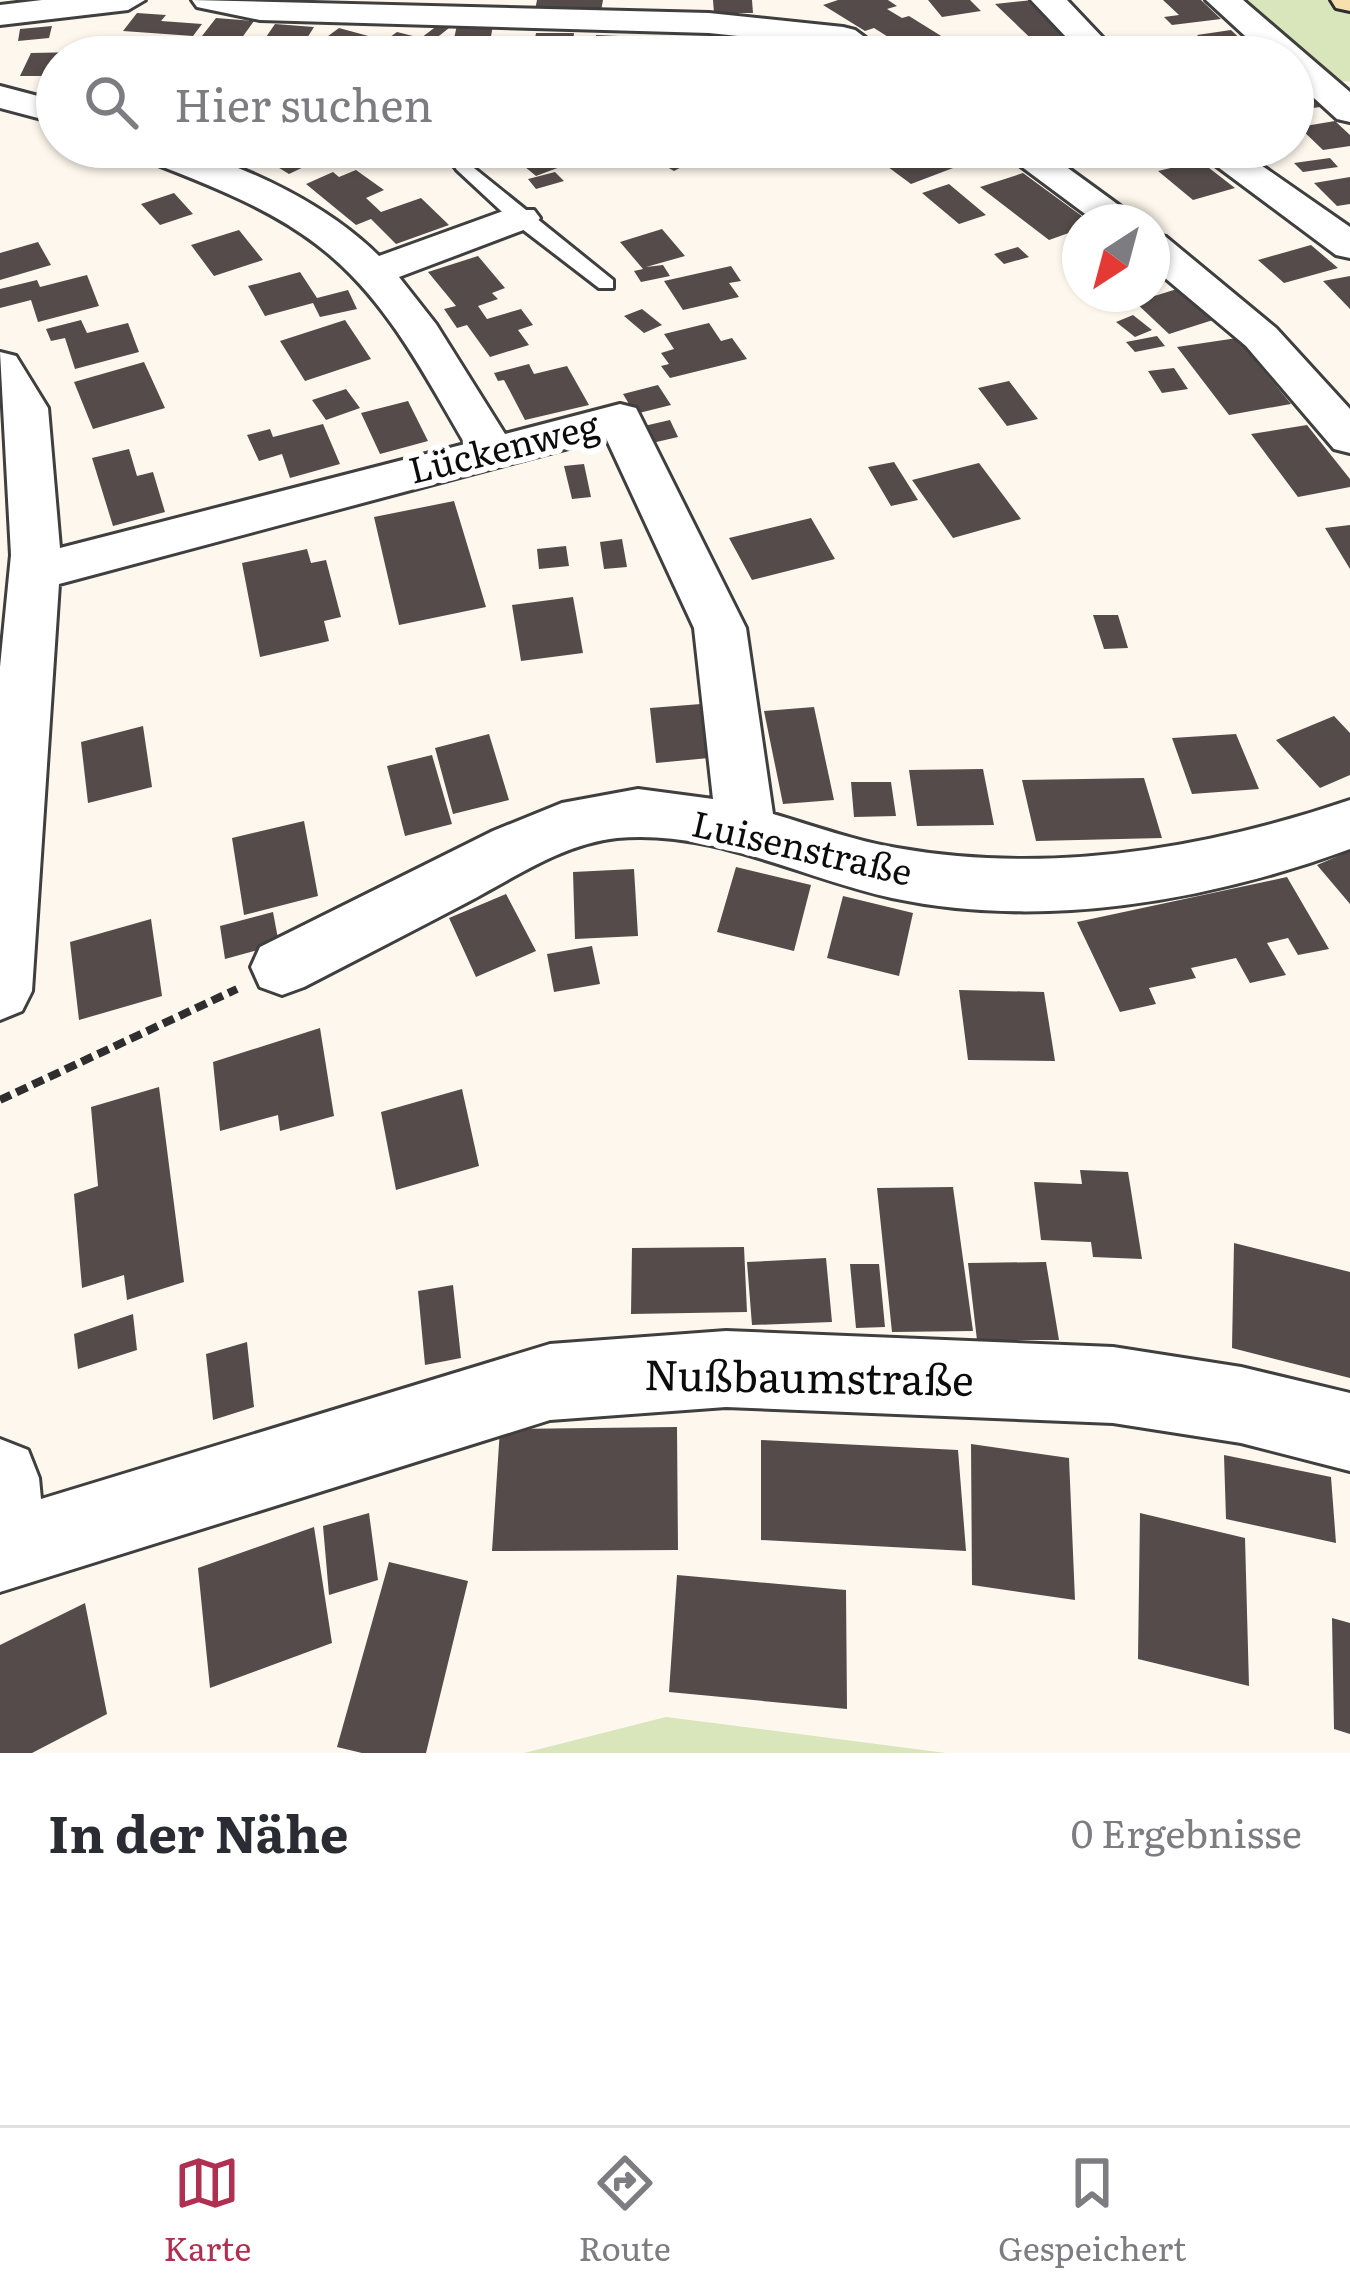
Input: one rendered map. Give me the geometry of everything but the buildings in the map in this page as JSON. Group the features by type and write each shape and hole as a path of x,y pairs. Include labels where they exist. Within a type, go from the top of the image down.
{"street":[{"path":"0,15 128,0"},
{"path":"209,0 260,10 709,23 833,36"},
{"path":"807,0 842,36"},
{"path":"1048,0 1083,36"},
{"path":"1223,0 1264,36"},
{"path":"1314,79 1350,111"},
{"path":"0,98 36,107"},
{"path":"197,168 329,235 373,273 427,344 491,449"},
{"path":"1044,168 1096,204"},
{"path":"1240,168 1350,246"},
{"path":"373,273 520,218"},
{"path":"1170,261 1261,337 1350,438"},
{"path":"0,366 25,408 36,572 0,991"},
{"name":"Lückenweg","path":"36,572 620,418 720,628 746,830"},
{"name":"Luisenstraße","path":"282,968 563,825 638,813 746,830 898,874 1018,885 1115,881 1220,860 1350,824"},
{"name":"Nußbaumstraße","path":"2,1526 550,1382 726,1369 1113,1385 1241,1405 1350,1432"}],"lane":[{"path":"466,168 520,218 606,284"}],"path":[{"path":"0,1100 282,968"}],"green space":[{"path":"1239,0 1335,0 1350,12 1350,81 1335,82 1314,64 1314,36 1281,36"},
{"path":"666,1717 946,1753 524,1753"}]}
